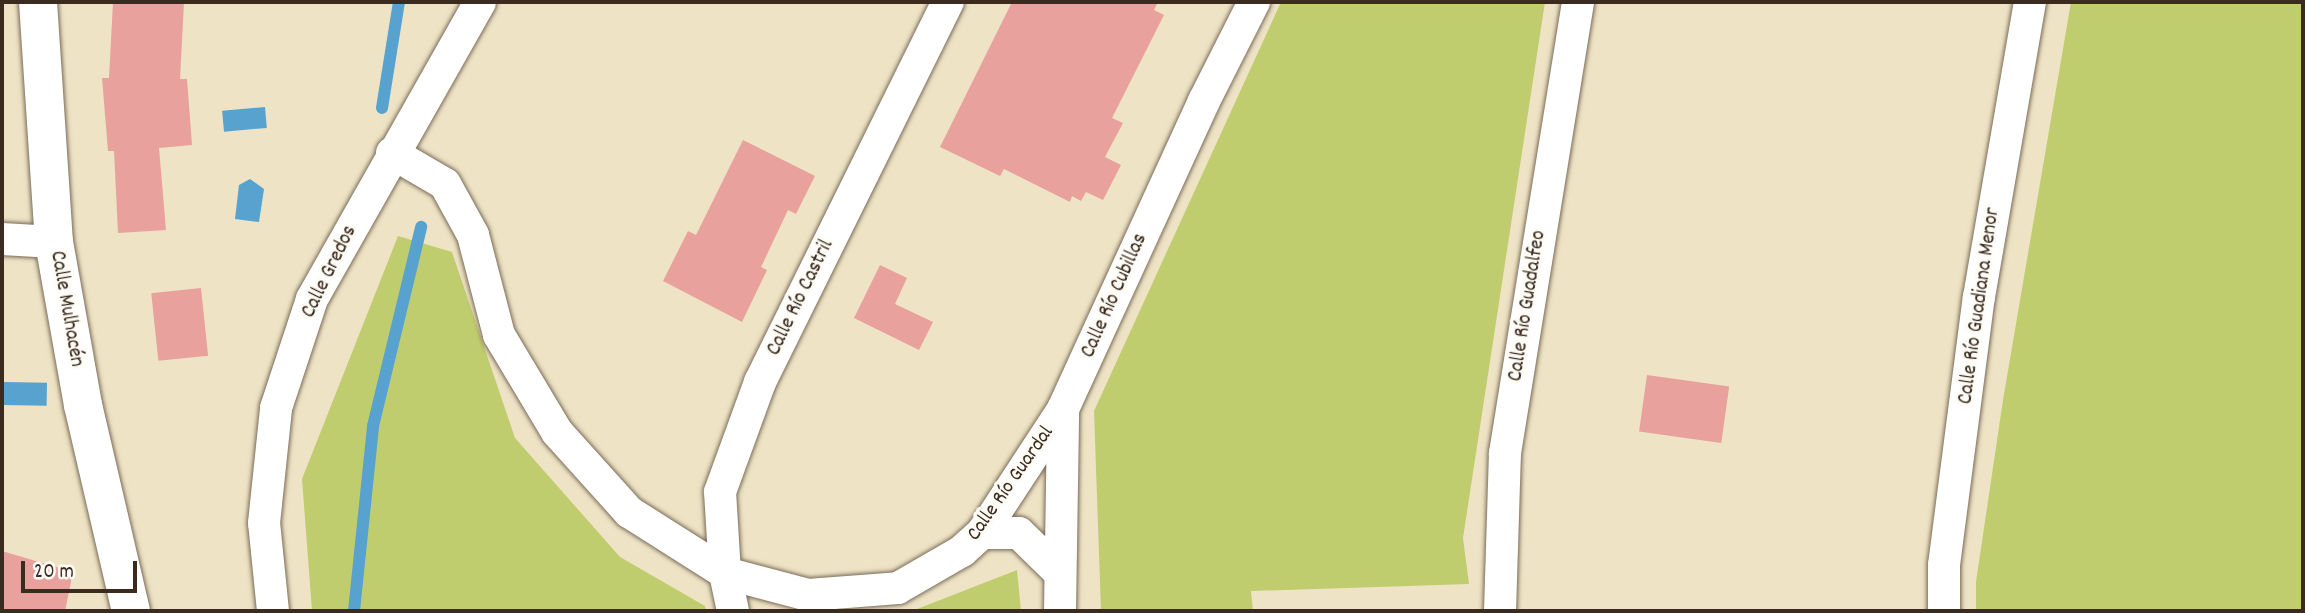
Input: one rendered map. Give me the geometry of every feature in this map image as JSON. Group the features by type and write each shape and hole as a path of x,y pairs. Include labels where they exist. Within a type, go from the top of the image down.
{"street":[{"name":"Calle Mulhacén","path":"38,2 54,242 83,405 131,611"},
{"name":"Calle Gredos","path":"273,611 264,523 276,408 312,299 392,153 480,2"},
{"name":"Calle Río Castril","path":"733,611 725,573 720,492 760,382 948,2"},
{"name":"Calle Río Cubillas","path":"1060,611 1058,571 1063,409 1204,101 1254,2"},
{"name":"Calle Río Guadalfeo","path":"1500,611 1504,453 1578,2"},
{"name":"Calle Río Guadiana Menor","path":"1944,611 1944,565 1979,297 2030,2"},
{"name":"Calle Río Guardal","path":"392,153 445,184 473,235 499,335 557,432 629,512 725,573 808,595 898,588 962,551 982,533 1063,409"},
{"path":"2,239 54,242"},
{"path":"982,533 1019,533 1058,571"}],"green space":[{"path":"1281,2 1545,2 1463,538 1469,584 1251,591 1253,611 1101,611 1094,411"},
{"path":"2071,2 2303,2 2303,611 1976,611 1976,582 2003,400"},
{"path":"398,236 452,252 515,438 620,557 705,606 706,611 312,611 302,479"},
{"path":"1017,570 1021,611 912,611"}],"water":[{"path":"265,107 267,128 224,132 222,111"},
{"path":"250,179 264,189 259,222 235,219 239,185"},
{"path":"3,382 47,383 47,406 3,405"}],"building":[{"path":"113,2 184,2 180,79 187,79 192,145 159,148 166,230 118,233 114,151 108,151 102,78 109,78"},
{"path":"1012,2 1158,2 1154,10 1164,15 1112,118 1123,123 1105,157 1121,165 1103,200 1086,192 1081,201 1072,196 1070,202 1004,169 1000,176 940,147"},
{"path":"743,140 815,176 796,214 788,210 761,267 767,270 742,322 663,281 688,231 696,235"},
{"path":"880,265 907,278 895,304 933,322 919,350 854,318"},
{"path":"201,288 208,356 158,361 151,293"},
{"path":"1647,375 1729,387 1721,443 1639,431"},
{"path":"2,551 73,572 65,611 2,611"}],"waterway":[{"path":"382,108 399,2"},
{"path":"354,611 373,426 421,227"}]}
